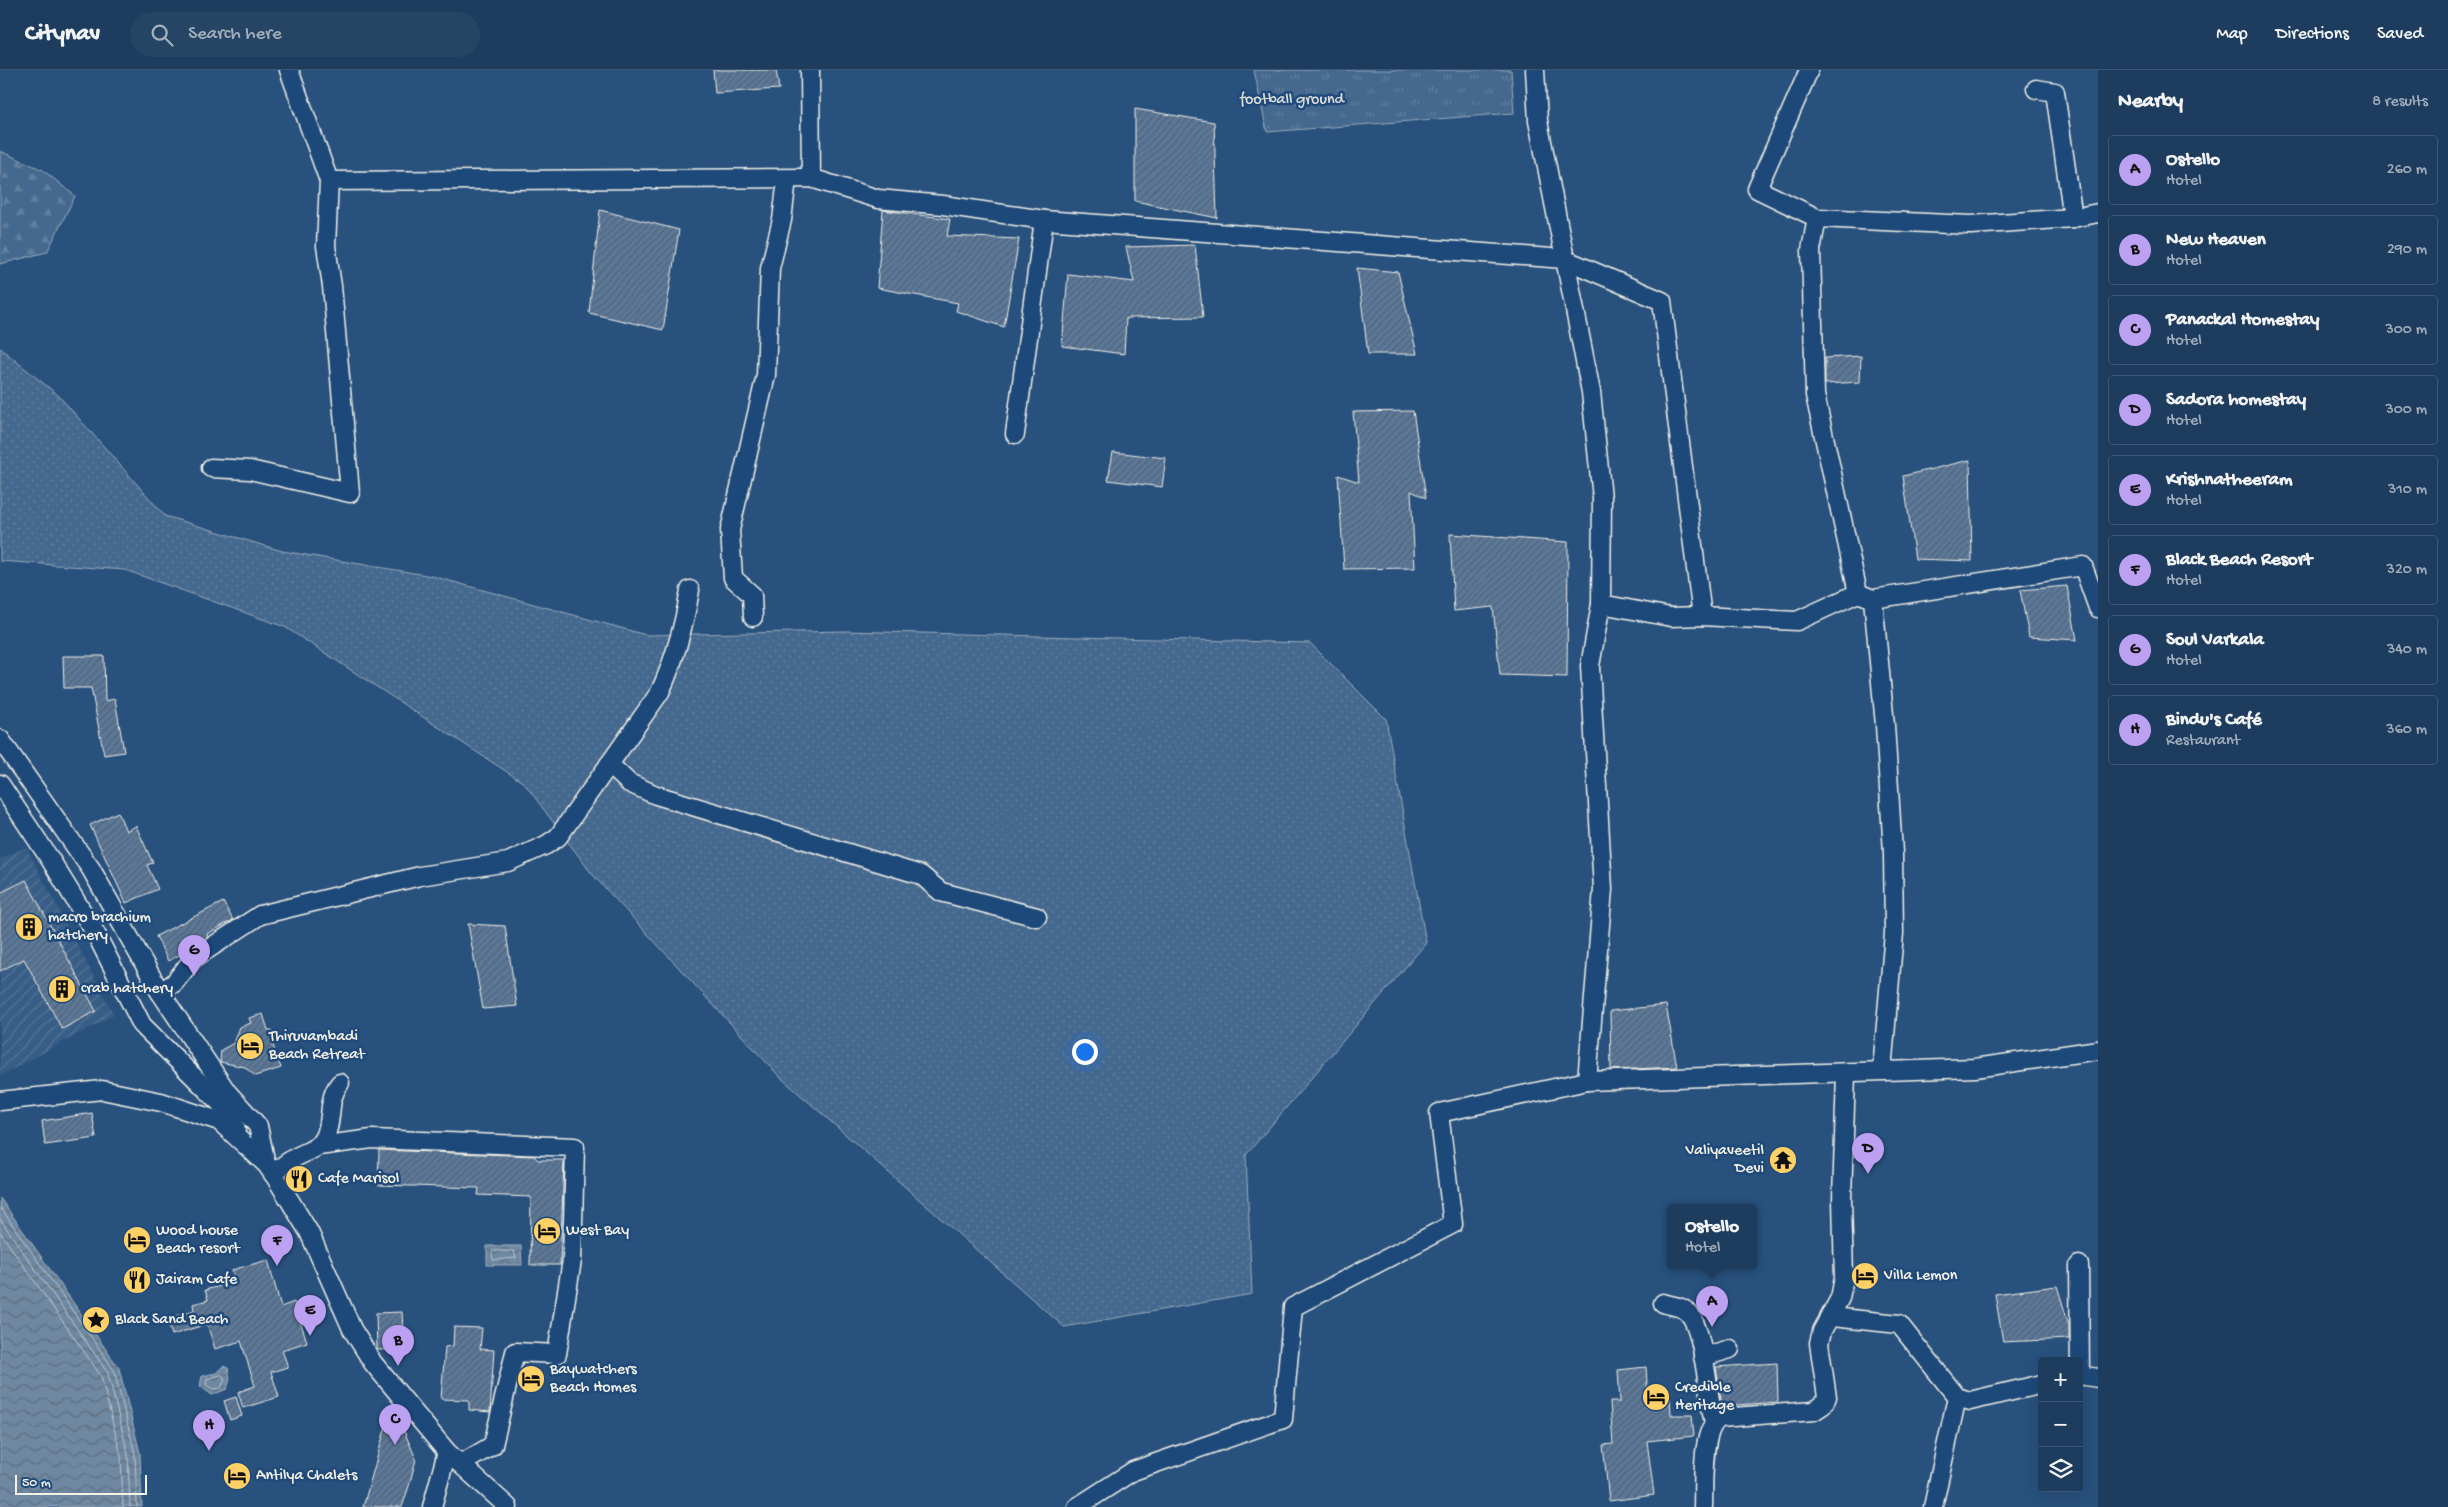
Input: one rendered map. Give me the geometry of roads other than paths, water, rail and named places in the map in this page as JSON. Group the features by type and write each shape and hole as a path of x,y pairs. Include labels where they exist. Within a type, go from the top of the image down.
{"street":[{"path":"211,468 250,470 350,493 332,286 326,246 328,181 289,70"},
{"path":"810,70 811,178"},
{"path":"1535,70 1538,121 1591,392 1602,498 1600,604 1590,666 1603,889 1586,1081"},
{"path":"1808,70 1757,188 1817,218 1971,225 2073,218 2098,213"},
{"path":"2036,89 2055,92 2073,218"},
{"path":"328,181 811,178 878,199 943,205 1044,220 1564,259 1662,301 1702,616"},
{"path":"753,617 752,595 733,578 730,530 766,375 770,268 782,220 787,179"},
{"path":"1817,218 1811,250 1815,394 1866,596 1885,725 1893,861 1894,933 1882,1070"},
{"path":"1015,434 1044,220"},
{"path":"1600,604 1671,617 1702,616 1797,621 1866,596 2083,566 2098,608"},
{"path":"160,992 174,983 193,959 260,914 420,876 508,862 546,846 558,837 660,692 672,666 685,625 690,590"},
{"path":"0,739 91,869 160,992 227,1092 258,1126 269,1169"},
{"path":"609,764 629,784 656,795 921,875 941,892 1037,917"},
{"path":"0,784 50,859 96,934 142,1025 221,1104 231,1124 269,1169 309,1232 352,1329 373,1363 447,1452 508,1507"},
{"path":"1077,1507 1133,1471 1283,1419 1293,1307 1453,1224 1439,1113 1586,1081 1846,1074 1882,1070 1975,1068 2098,1050"},
{"path":"1703,1507 1704,1465 1709,1431 1714,1422 1720,1418 1814,1411 1823,1405 1827,1397 1819,1343 1822,1331 1832,1317 1840,1298 1844,1278 1842,1199 1846,1074"},
{"path":"318,1146 327,1133 331,1098 340,1083"},
{"path":"0,1101 102,1090 160,1102 219,1121 269,1169"},
{"path":"269,1169 318,1146 372,1139 575,1147 572,1260 557,1354 514,1352 493,1444 461,1464"},
{"path":"2079,1265 2080,1357"},
{"path":"1662,1303 1678,1306 1686,1310 1690,1316 1703,1357 1714,1422"},
{"path":"1832,1317 1899,1324 1957,1397 1970,1401 2038,1385"},
{"path":"1703,1357 1730,1349"},
{"path":"2083,1376 2098,1378"},
{"path":"1933,1507 1957,1397"},
{"path":"432,1507 447,1452"}],"water":[{"path":"0,1198 119,1368 140,1453 142,1507 0,1507"},
{"path":"487,1246 521,1246 522,1265 487,1265"},
{"path":"223,1366 228,1368 230,1379 227,1389 212,1395 200,1386 202,1376 216,1373"}],"place":[{"name":"macro brachium hatchery","path":"29,927"},
{"name":"Soul Varkala","path":"194,976"},
{"name":"crab hatchery","path":"62,989"},
{"name":"Thiruvambadi Beach Retreat","path":"250,1046"},
{"name":"Valiyaveetil Devi","path":"1783,1160"},
{"name":"Sadora homestay","path":"1868,1174"},
{"name":"Cafe Marisol","path":"299,1179"},
{"name":"West Bay","path":"547,1231"},
{"name":"Wood house Beach resort","path":"137,1240"},
{"name":"Black Beach Resort","path":"277,1266"},
{"name":"Villa Lemon","path":"1865,1276"},
{"name":"Jairam Cafe","path":"137,1280"},
{"name":"Black Sand Beach","path":"96,1320"},
{"name":"Ostello","path":"1712,1327"},
{"name":"Krishnatheeram","path":"310,1336"},
{"name":"New Heaven","path":"398,1366"},
{"name":"Baywatchers Beach Homes","path":"531,1379"},
{"name":"Credible Heritage","path":"1656,1397"},
{"name":"Panackal Homestay","path":"395,1445"},
{"name":"Bindu's Café","path":"209,1451"},
{"name":"Antilya Chalets","path":"237,1476"}],"park label":[{"name":"football ground","path":"1292,100"}]}
